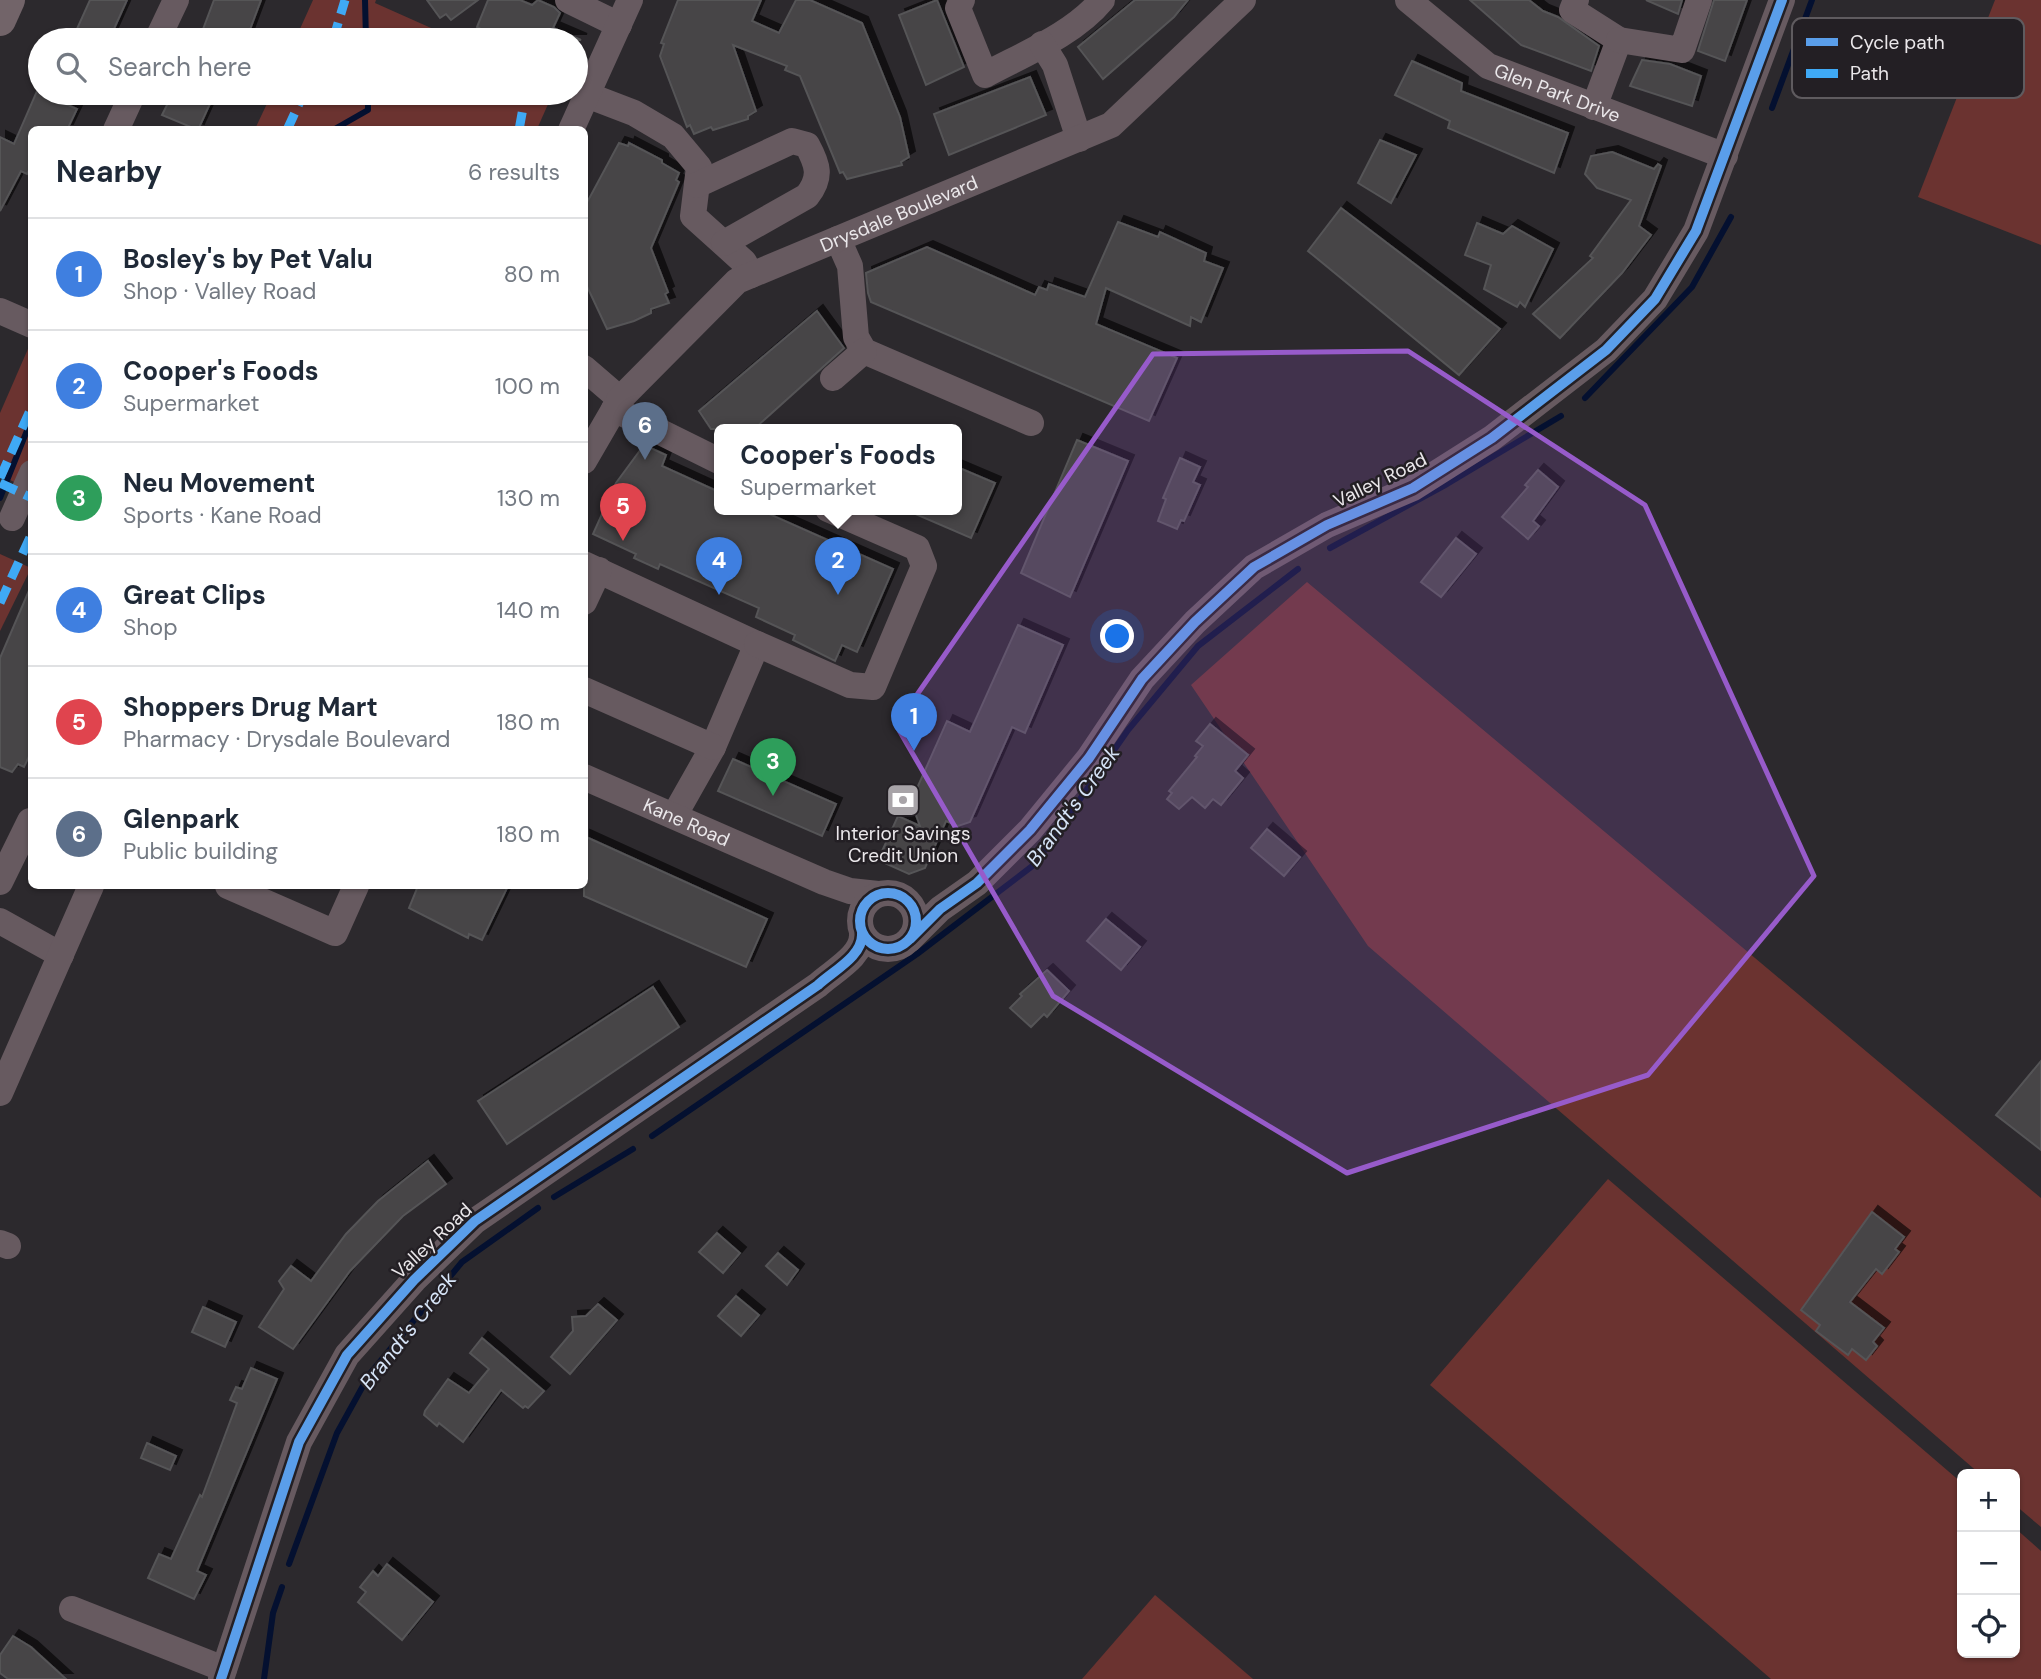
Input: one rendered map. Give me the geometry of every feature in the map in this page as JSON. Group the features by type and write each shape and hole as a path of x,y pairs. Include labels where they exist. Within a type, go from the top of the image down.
{"main road":[{"path":"0,20 9,0"}],"street":[{"path":"163,28 176,0"},
{"path":"568,0 619,25"},
{"path":"588,93 630,0"},
{"path":"961,0 958,8 985,75 1092,13 1102,0"},
{"name":"Drysdale Boulevard","path":"588,454 617,404 737,281 1111,125 1243,0"},
{"name":"Glen Park Drive","path":"1408,0 1488,66 1725,156"},
{"path":"1568,3 1619,40 1682,50 1699,0"},
{"name":"Valley Road","path":"818,985 870,957 903,944 940,909 977,883 1030,830 1081,768 1142,679 1195,622 1254,567 1326,525 1413,488 1492,438 1606,350 1654,299 1696,231 1782,0"},
{"path":"1594,107 1619,40"},
{"path":"1042,44 1055,65 1079,139"},
{"path":"588,95 634,113 673,136 698,176 693,216 744,262 751,275"},
{"path":"118,126 127,105"},
{"path":"573,126 582,105"},
{"path":"698,176 792,141 807,145 818,166 817,184 807,196 724,243"},
{"path":"838,239 850,266 856,337 864,351 1031,423"},
{"path":"0,311 28,323"},
{"path":"833,379 864,351"},
{"path":"588,372 617,404 714,458"},
{"path":"14,519 28,483"},
{"path":"588,584 592,567 850,685 873,688 924,566 917,548 842,515"},
{"path":"674,816 713,747 757,644"},
{"path":"588,692 713,747"},
{"name":"Kane Road","path":"588,779 789,868 850,891 888,894"},
{"path":"0,882 28,825"},
{"name":"Kane Road","path":"789,868 828,889 848,906 861,930"},
{"name":"Valley Road","path":"223,1674 299,1443 348,1355 414,1280 475,1221 818,985 857,952 863,942 861,930 865,903 888,894 924,900 977,883"},
{"path":"0,1093 91,889"},
{"path":"235,889 335,933 355,889"},
{"path":"861,930 876,947 903,944 916,922 915,913 906,899 888,894"},
{"path":"0,921 61,955"},
{"path":"72,1609 223,1674"}],"highlighted area":[{"path":"1408,351 1645,505 1814,876 1648,1075 1347,1173 1053,996 896,725 1153,354"}],"shaded area":[{"path":"313,0 376,0 375,3 431,28 300,28"},
{"path":"1995,0 2041,0 2041,245 1918,197 1957,98 2024,98 2024,18 1988,18"},
{"path":"266,105 548,105 538,126 256,126"},
{"path":"28,349 28,461 18,484 0,475 0,413"},
{"path":"0,554 28,567 28,574 0,631"},
{"path":"1307,582 2041,1198 2041,1527 2020,1509 2020,1469 1974,1469 1368,946 1191,685"},
{"path":"1608,1179 1957,1479 1957,1658 2020,1658 2020,1532 2041,1551 2041,1679 1771,1679 1430,1385"},
{"path":"1155,1595 1253,1679 1082,1679"}],"building":[{"path":"90,0 127,0 114,28 77,28"},
{"path":"214,0 261,0 250,28 204,28"},
{"path":"427,0 478,0 451,20 446,14 440,18"},
{"path":"488,0 520,0 532,5 538,0 554,7 560,13 553,28 477,27"},
{"path":"678,0 761,0 752,21 779,33 796,0 810,0 862,23 900,117 909,157 901,162 902,165 847,179 843,172 840,173 800,76 785,70 787,66 733,45 756,111 748,116 748,119 713,130 711,127 694,134 690,125 687,127 660,56 664,44 661,43"},
{"path":"937,0 964,67 926,85 899,15"},
{"path":"1135,0 1188,0 1174,17 1103,79 1078,47"},
{"path":"1470,0 1529,0 1543,11 1558,17 1599,46 1591,71 1521,45"},
{"path":"1646,0 1682,0 1678,14"},
{"path":"1714,0 1747,0 1725,61 1698,51"},
{"path":"1642,60 1670,64 1701,76 1692,106 1630,86"},
{"path":"1412,61 1462,83 1461,91 1568,133 1554,173 1448,128 1450,121 1395,95"},
{"path":"1030,77 1046,115 949,155 934,114"},
{"path":"31,105 68,105 77,109 69,126 28,126 28,172 27,174 21,171 0,211 0,137 14,144"},
{"path":"167,105 209,105 200,126 188,126 162,115"},
{"path":"1380,140 1416,155 1391,203 1358,183"},
{"path":"619,143 628,146 629,143 662,160 662,163 679,173 676,180 679,182 651,248 668,292 665,294 669,303 651,309 651,313 634,321 607,329 588,289 588,201"},
{"path":"1612,152 1654,169 1658,164 1661,166 1639,226 1651,235 1622,273 1560,338 1533,314 1593,258 1590,256 1631,200 1597,188 1585,174 1591,156"},
{"path":"1341,208 1500,329 1459,375 1308,251"},
{"path":"1118,222 1158,237 1160,232 1206,253 1204,261 1223,268 1201,322 1191,317 1190,326 1106,288 1096,324 1177,358 1149,421 871,302 868,293 866,273 927,247 1035,295 1039,287 1047,290 1049,284 1085,297"},
{"path":"1477,223 1503,234 1512,226 1553,249 1525,307 1520,302 1517,307 1484,289 1491,265 1465,255"},
{"path":"817,311 844,348 760,424 714,424 714,429 711,429 699,411"},
{"path":"1077,440 1128,461 1070,597 1021,573"},
{"path":"644,445 666,455 662,466 714,490 714,515 772,515 893,569 857,652 842,645 835,661 793,640 795,635 756,617 759,608 660,564 658,569 634,558 636,554 593,534 616,483"},
{"path":"1180,458 1200,467 1193,482 1200,485 1184,521 1181,520 1177,529 1158,521 1166,499 1163,498"},
{"path":"962,469 995,483 971,538 918,515 962,515"},
{"path":"1538,470 1558,487 1533,521 1539,526 1528,539 1502,517 1528,487 1525,485"},
{"path":"1456,538 1476,554 1441,597 1421,582"},
{"path":"28,593 28,758 24,767 18,764 12,772 0,767 0,658"},
{"path":"1018,625 1063,645 1025,733 1012,727 970,822 958,826 946,821 925,868 909,874 878,860 898,816 920,826 909,796 914,795 947,721 970,732"},
{"path":"1210,724 1248,755 1235,771 1243,778 1221,805 1213,799 1205,808 1192,797 1179,809 1167,799 1172,793 1169,791 1197,757 1195,756 1203,746 1196,741"},
{"path":"733,759 836,804 822,836 718,791"},
{"path":"1267,829 1300,857 1284,876 1251,848"},
{"path":"588,838 767,919 746,967 584,896 584,889 588,889"},
{"path":"417,889 507,889 482,940 469,934 468,938 409,908"},
{"path":"1106,919 1140,947 1121,970 1087,941"},
{"path":"1047,970 1069,991 1047,1017 1044,1014 1031,1027 1010,1008 1022,996 1020,994"},
{"path":"653,987 679,1027 507,1144 478,1101"},
{"path":"2041,1061 2041,1150 1996,1115"},
{"path":"428,1161 446,1184 403,1216 350,1271 293,1349 259,1327 284,1289 279,1281 291,1266 311,1281 346,1234 378,1201"},
{"path":"1872,1212 1904,1237 1895,1249 1899,1252 1882,1274 1876,1269 1850,1302 1884,1328 1873,1342 1877,1346 1866,1360 1852,1349 1848,1355 1816,1331 1820,1325 1801,1310"},
{"path":"717,1233 740,1253 723,1273 699,1252"},
{"path":"778,1253 798,1270 787,1285 766,1266"},
{"path":"736,1296 759,1315 741,1336 718,1316"},
{"path":"598,1304 617,1320 570,1374 551,1357 573,1331 572,1317 586,1316"},
{"path":"203,1307 236,1322 225,1347 192,1332"},
{"path":"482,1338 544,1391 528,1408 523,1408 501,1390 463,1442 424,1415 448,1379 469,1393 489,1369 470,1353"},
{"path":"251,1368 277,1379 197,1571 206,1575 194,1599 148,1578 159,1554 171,1559 200,1495 202,1497 237,1403 230,1400 236,1387 242,1389"},
{"path":"147,1443 176,1456 170,1470 141,1458"},
{"path":"387,1564 433,1602 402,1640 358,1602 366,1592 360,1587 373,1571 378,1576"},
{"path":"13,1636 31,1647 66,1679 8,1679 0,1673 0,1655"}],"waterway":[{"name":"Brandt's Creek","path":"365,0 366,28"},
{"name":"Brandt's Creek","path":"1805,18 1812,0"},
{"name":"Brandt's Creek","path":"1772,108 1792,54"},
{"name":"Brandt's Creek","path":"340,126 368,110 368,105"},
{"name":"Brandt's Creek","path":"1585,398 1692,287 1731,217"},
{"name":"Brandt's Creek","path":"1330,548 1447,484 1561,416"},
{"name":"Brandt's Creek","path":"0,498 28,428"},
{"name":"Brandt's Creek","path":"652,1136 917,954 1035,864 1128,730 1198,646 1298,569"},
{"name":"Brandt's Creek","path":"554,1197 633,1149"},
{"name":"Brandt's Creek","path":"289,1564 337,1433 369,1375 462,1262 538,1208"},
{"name":"Brandt's Creek","path":"264,1679 273,1613 282,1587"}],"marked path":[{"path":"337,28 345,0"},
{"path":"289,126 298,105"},
{"path":"520,126 523,105"},
{"path":"0,478 28,415"},
{"path":"0,483 28,496"},
{"path":"0,603 28,542"}],"cycle path":[{"path":"910,939 940,909 977,883 1030,830 1089,758 1142,679 1195,622 1254,567 1327,525 1413,488 1492,438 1606,350 1655,299 1696,231 1782,0"},
{"path":"882,893 894,893 904,897 912,905 916,921 912,937 904,945 894,949 882,949 872,945 864,937 860,927 860,915 864,905 872,897 882,893"},
{"path":"221,1679 299,1442 347,1355 414,1280 475,1221 818,985 852,956 858,949 862,934"}],"place":[{"name":"Glenpark","path":"645,460"},
{"name":"Shoppers Drug Mart","path":"623,541"},
{"name":"Great Clips","path":"719,595"},
{"name":"Cooper's Foods","path":"838,595"},
{"name":"Bosley's by Pet Valu","path":"914,751"},
{"name":"Neu Movement","path":"773,796"},
{"name":"Interior Savings Credit Union","path":"903,800"}]}
